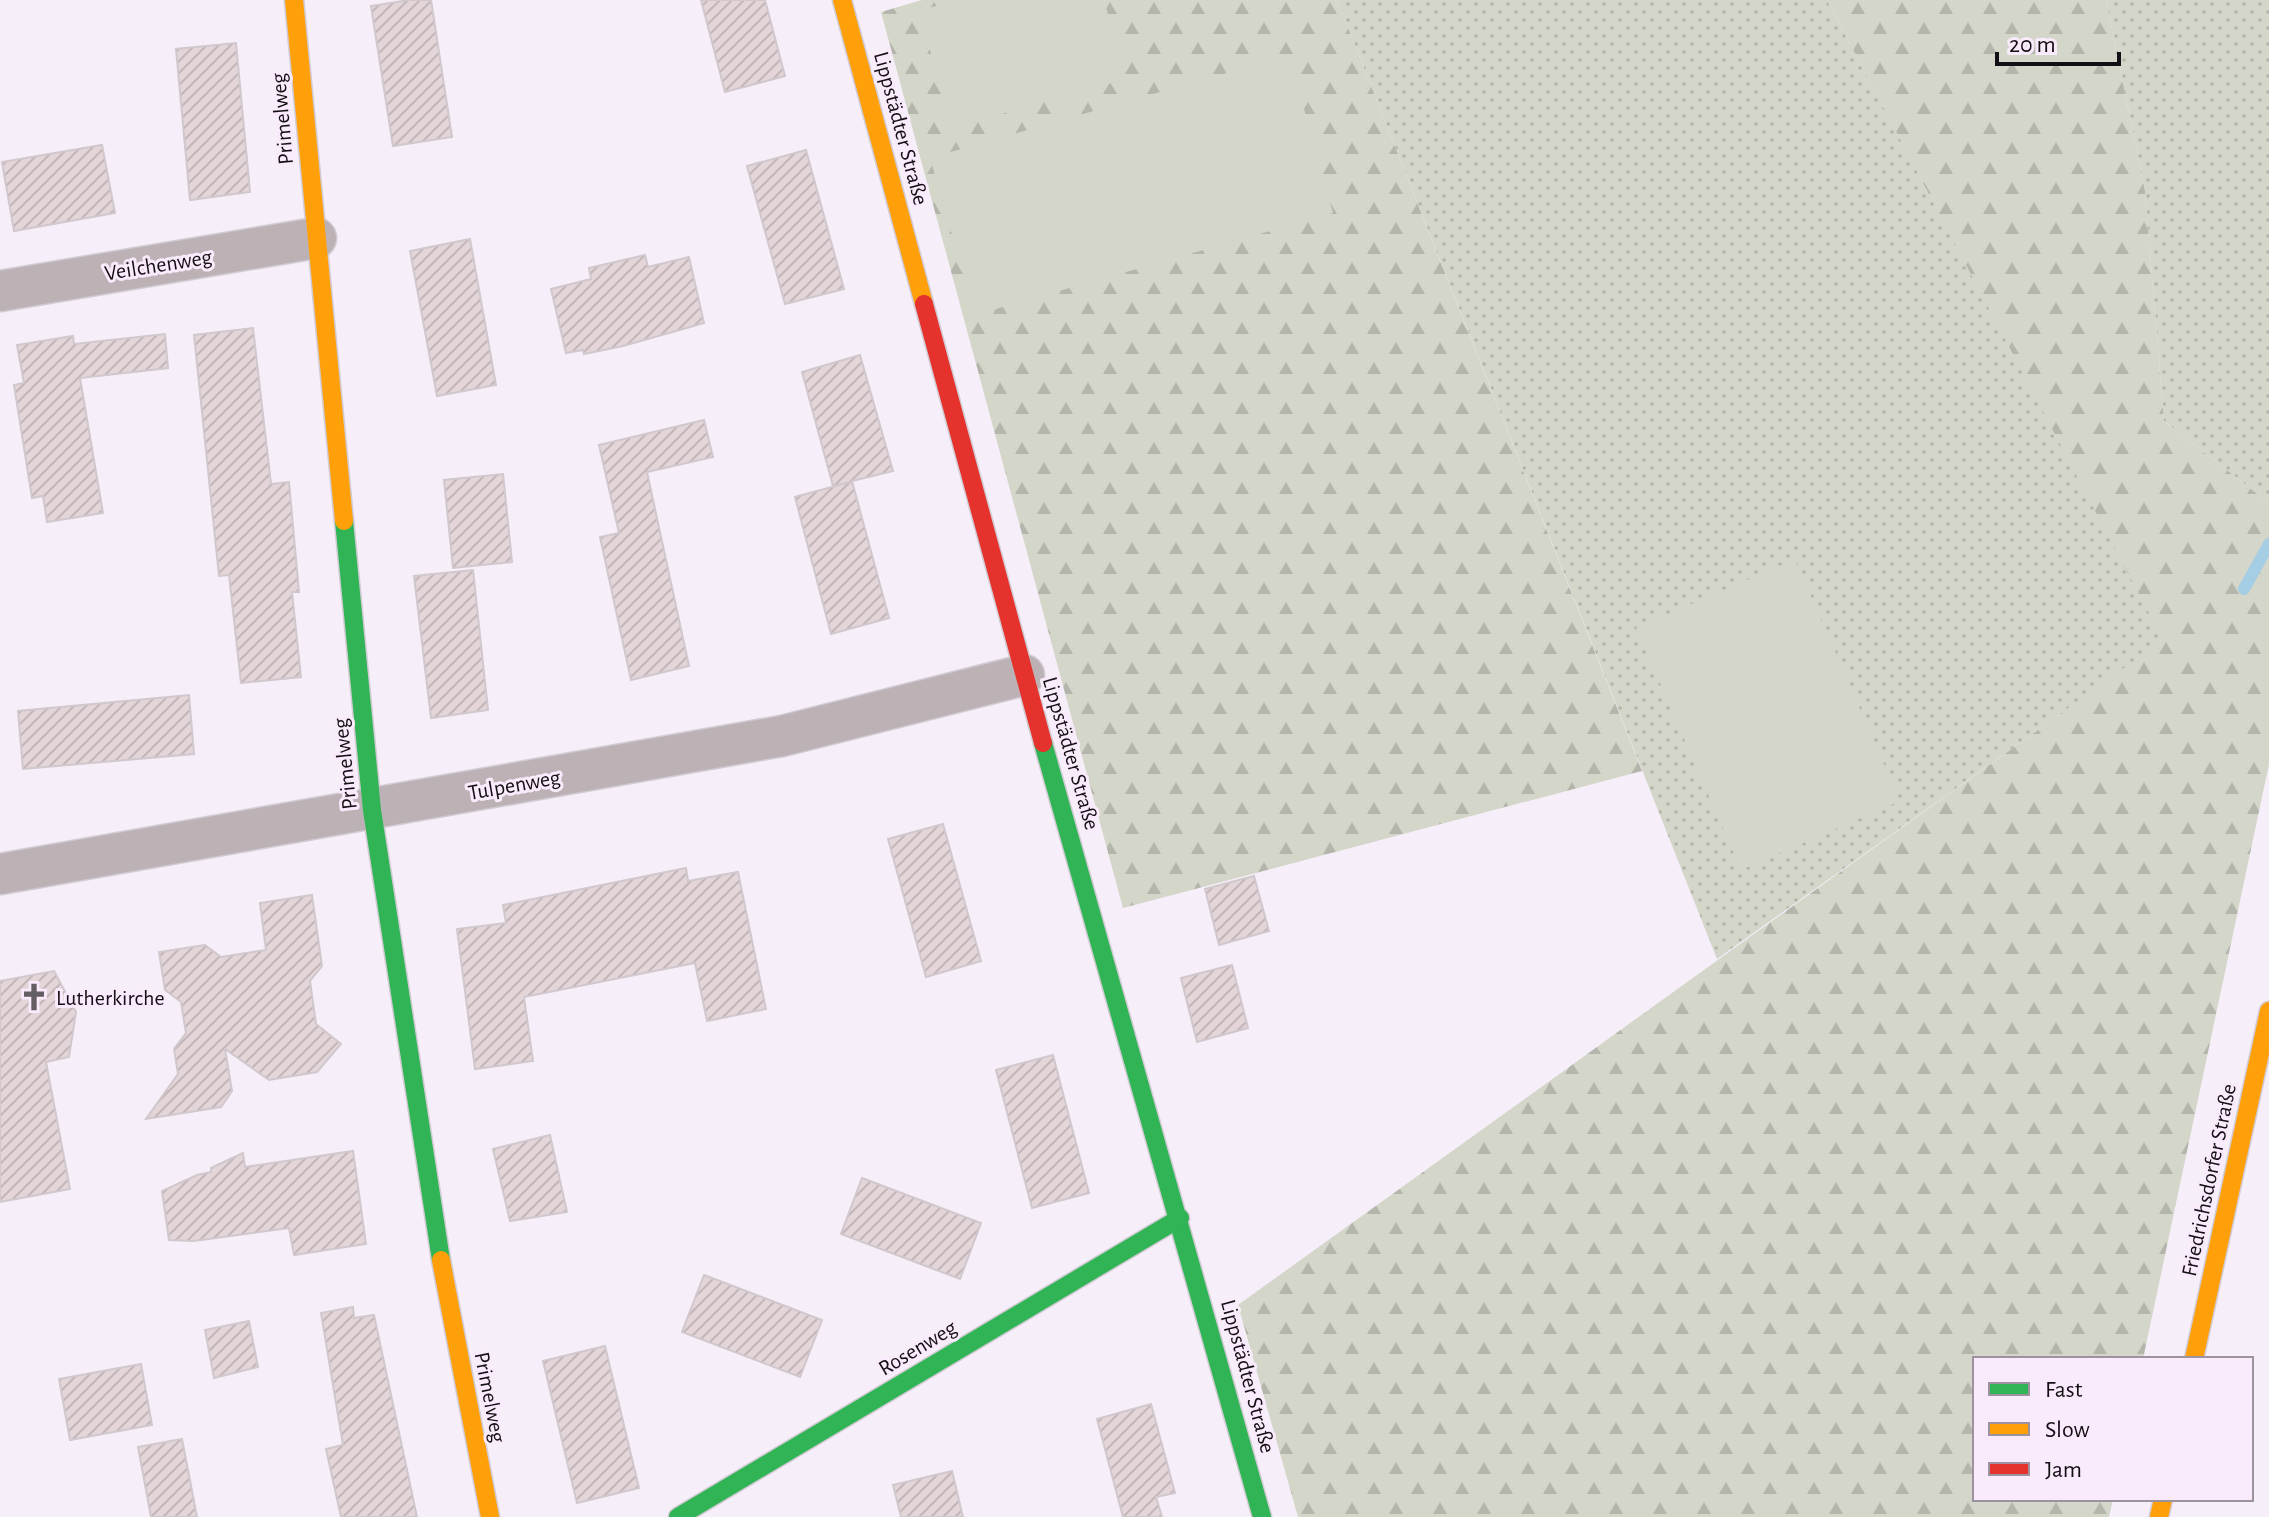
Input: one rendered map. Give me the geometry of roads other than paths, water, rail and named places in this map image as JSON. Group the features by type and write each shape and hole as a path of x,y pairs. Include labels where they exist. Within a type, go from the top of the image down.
{"street":[{"name":"Primelweg","path":"294,0 372,810 445,1285 490,1517"},
{"name":"Lippstädter Straße","path":"842,0 1024,675 1180,1218 1262,1517"},
{"name":"Veilchenweg","path":"0,291 316,238"},
{"name":"Tulpenweg","path":"0,874 782,736 1024,675"},
{"name":"Friedrichsdorfer Straße","path":"2194,1357 2269,1011"},
{"name":"Rosenweg","path":"678,1517 1180,1218"}],"waterway":[{"path":"2244,589 2269,544"}],"place":[{"name":"Lutherkirche","path":"34,997"}]}
